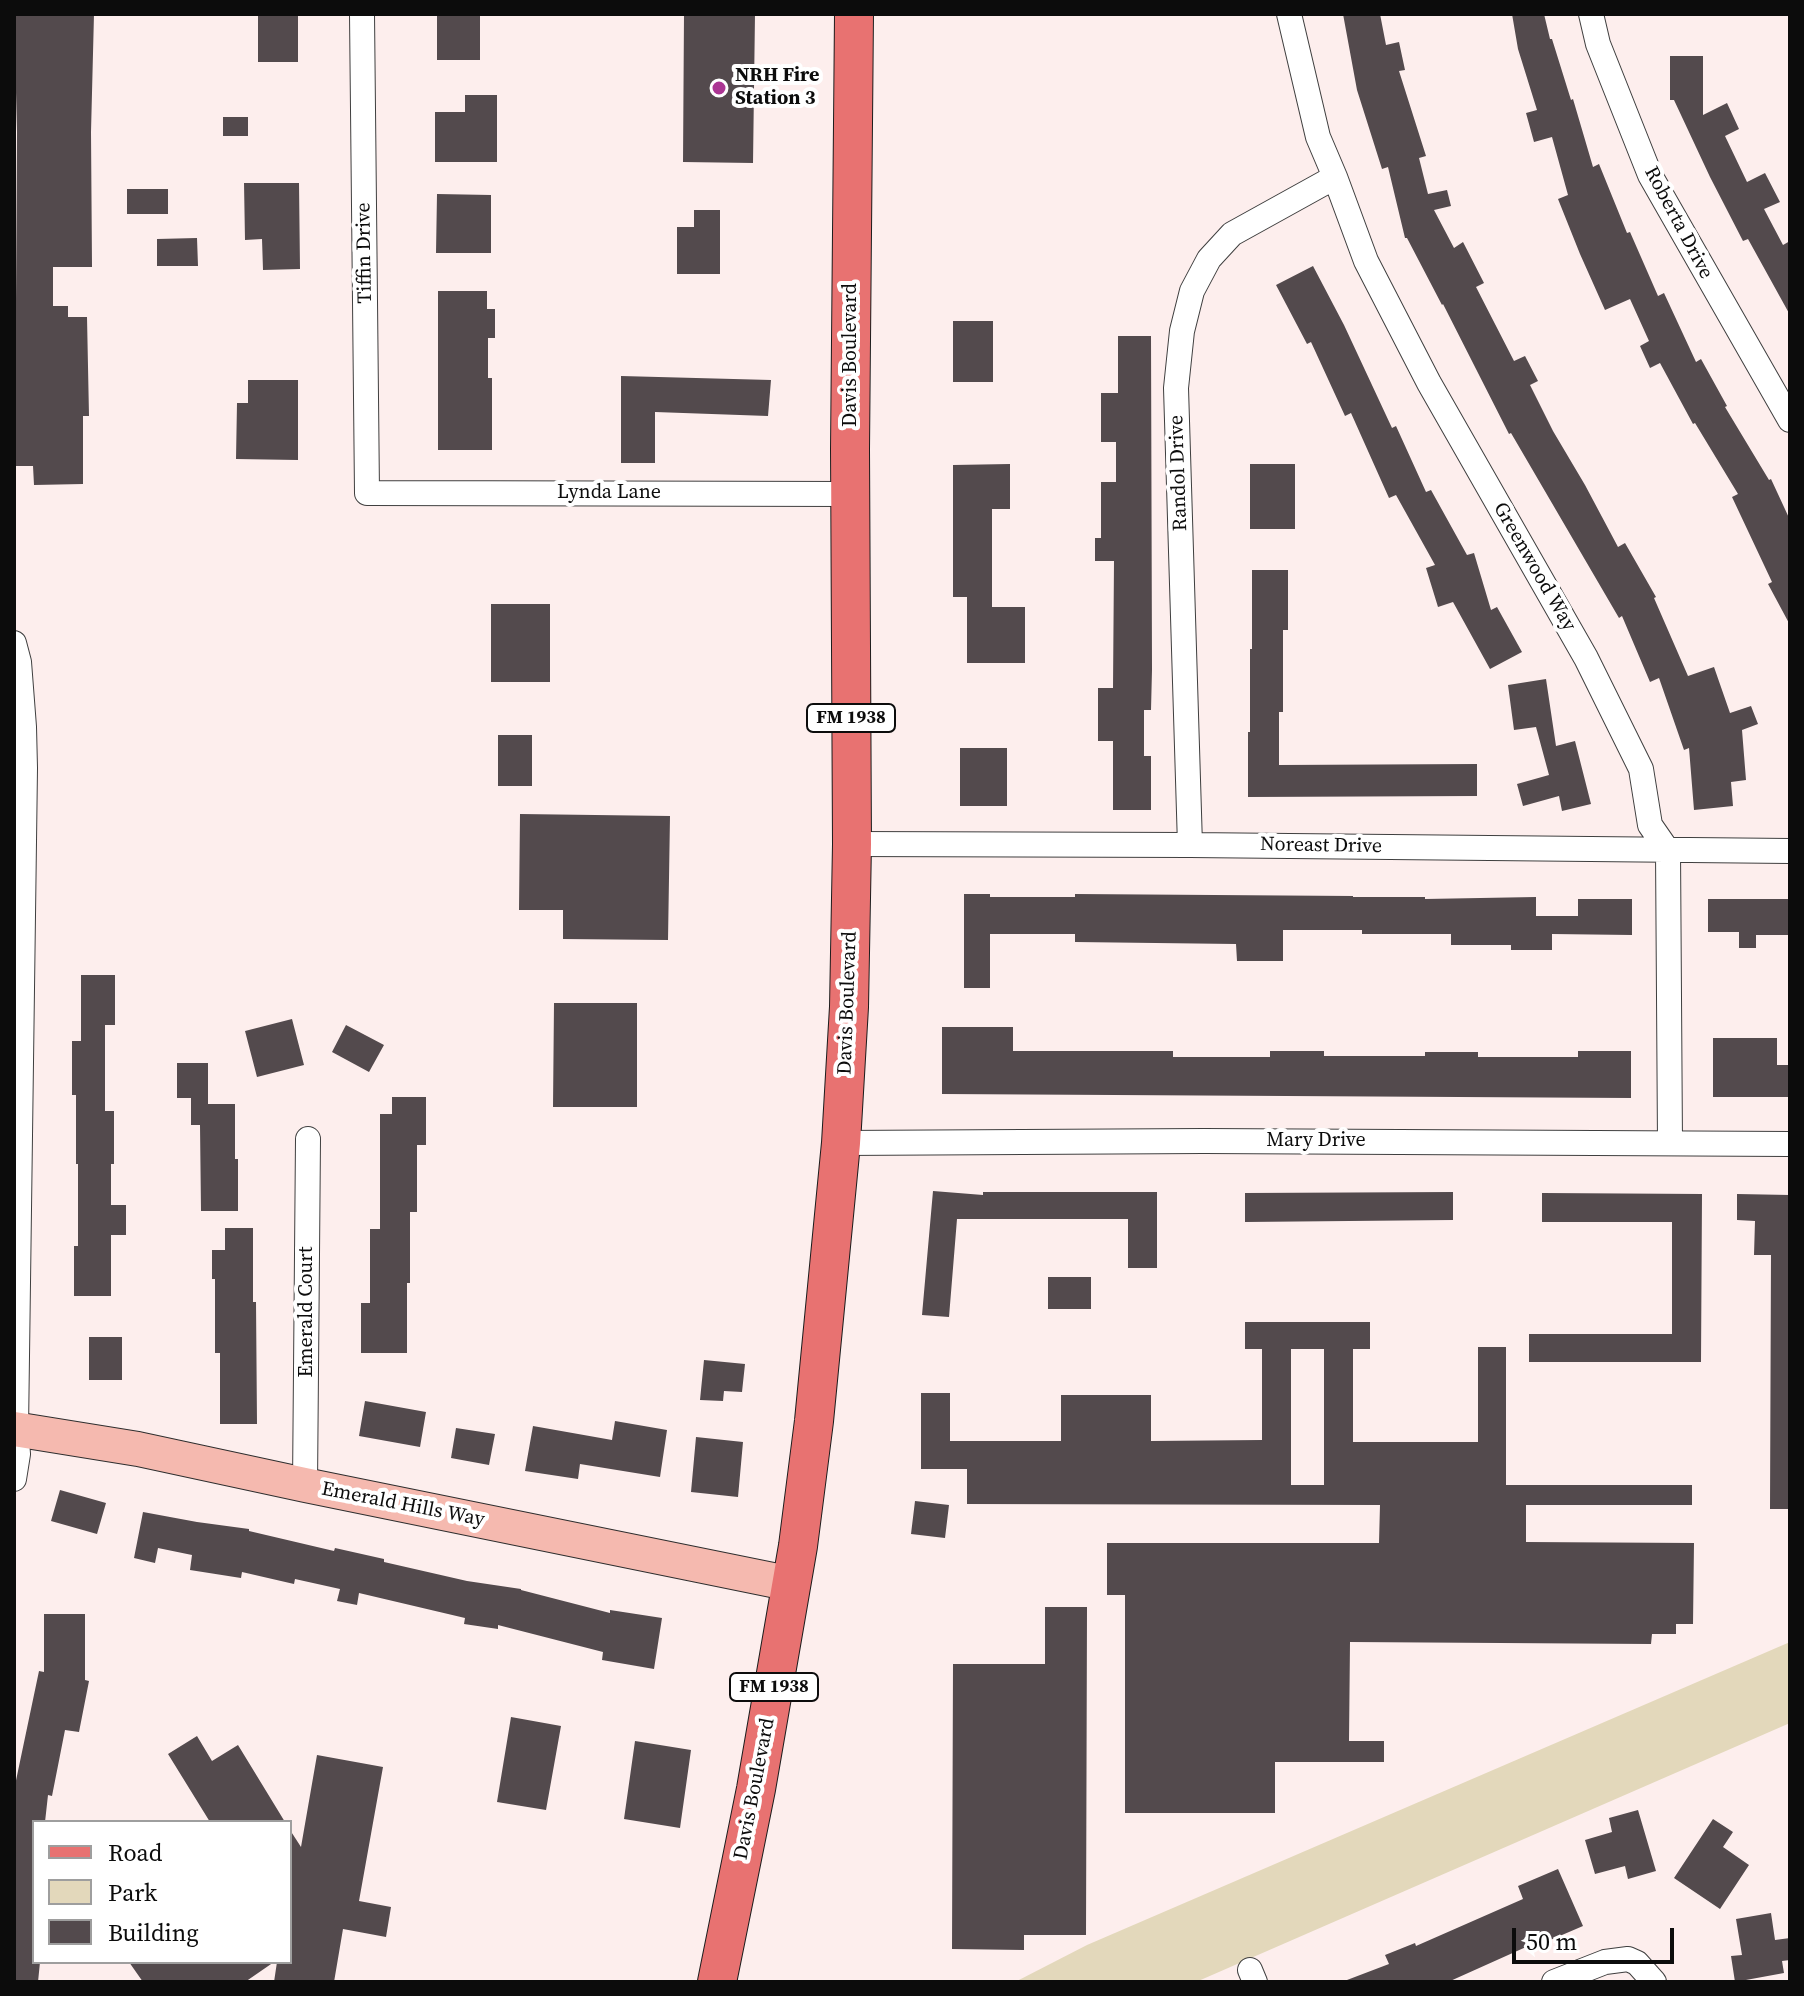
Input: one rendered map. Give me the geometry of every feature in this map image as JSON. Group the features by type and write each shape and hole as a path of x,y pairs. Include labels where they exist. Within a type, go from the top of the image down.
{"main road":[{"name":"Davis Boulevard","path":"717,1982 756,1789 792,1584 814,1421 841,1143 849,1007 852,844 850,494 854,14"}],"street":[{"name":"Tiffin Drive","path":"362,14 367,493"},
{"name":"Greenwood Way","path":"1289,14 1318,137 1366,261 1422,370 1586,658 1641,769 1650,825 1668,851 1670,1143"},
{"name":"Roberta Drive","path":"1591,14 1598,44 1650,175 1790,420"},
{"name":"Randol Drive","path":"1190,845 1176,388 1182,331 1192,291 1209,259 1232,234 1335,177"},
{"name":"Lynda Lane","path":"367,493 850,494"},
{"path":"14,643 20,675 25,768 15,1429 18,1454 14,1479"},
{"name":"Noreast Drive","path":"852,844 1790,851"},
{"name":"Emerald Court","path":"305,1485 308,1139"},
{"name":"Mary Drive","path":"841,1143 1790,1144"},
{"name":"Emerald Hills Way","path":"15,1429 138,1449 792,1584"},
{"path":"1554,1982 1605,1962 1628,1959 1637,1963 1654,1982"}],"green space":[{"path":"1790,1642 1790,1723 1196,1982 1015,1982 1087,1945"}],"building":[{"path":"14,14 94,14 92,267 53,267 53,306 68,306 68,317 87,317 89,416 83,416 83,484 34,485 33,466 15,466 17,132"},
{"path":"258,14 298,14 298,62 258,62"},
{"path":"437,14 480,14 480,60 437,60"},
{"name":"NRH Fire Station 3","path":"684,14 755,14 753,163 683,162"},
{"path":"1343,14 1380,14 1386,45 1399,42 1405,70 1399,71 1426,156 1419,158 1428,194 1447,190 1451,206 1434,210 1454,248 1463,242 1484,283 1476,287 1514,361 1525,356 1538,381 1530,385 1553,431 1618,547 1625,543 1656,597 1688,676 1714,667 1730,713 1751,706 1758,724 1742,730 1746,780 1731,782 1733,806 1694,810 1689,748 1684,750 1659,678 1650,682 1622,616 1619,618 1509,434 1443,304 1405,238 1388,167 1382,169 1357,90"},
{"path":"1512,14 1544,14 1593,167 1599,164 1627,233 1630,232 1658,296 1664,293 1696,362 1701,359 1725,407 1771,479 1790,520 1790,625 1768,584 1772,582 1732,497 1738,494 1693,424 1660,363 1650,368 1640,346 1649,341 1630,299 1605,310 1558,199 1568,195 1552,137 1534,142 1526,113 1537,110 1518,49"},
{"path":"1670,56 1703,56 1703,115 1727,103 1739,129 1725,136 1747,182 1765,173 1780,202 1764,209 1783,245 1790,241 1790,315 1748,239 1743,241 1674,100 1670,100"},
{"path":"465,95 497,95 497,162 435,162 435,112 465,112"},
{"path":"223,117 248,117 248,136 223,136"},
{"path":"244,183 299,183 300,269 263,270 262,239 245,240"},
{"path":"127,189 168,189 168,214 127,214"},
{"path":"437,194 491,195 491,253 436,253"},
{"path":"694,210 720,210 720,274 677,274 677,227 694,227"},
{"path":"197,238 198,266 157,266 157,239"},
{"path":"1313,266 1392,428 1396,426 1426,492 1431,490 1467,555 1474,553 1491,610 1497,607 1522,652 1490,669 1453,602 1438,607 1426,568 1435,565 1396,495 1389,498 1351,413 1345,416 1311,342 1307,344 1276,285"},
{"path":"438,291 487,291 487,309 495,309 495,338 488,338 488,378 492,378 492,450 438,450"},
{"path":"953,321 993,321 993,382 953,382"},
{"path":"1118,336 1151,336 1152,670 1151,710 1144,710 1144,756 1151,756 1151,810 1113,810 1113,741 1098,741 1098,688 1113,688 1114,561 1095,561 1095,538 1101,538 1101,482 1116,482 1116,442 1101,442 1101,393 1118,393"},
{"path":"621,376 771,380 768,416 655,412 655,463 621,463"},
{"path":"248,380 298,380 298,460 236,459 237,403 248,403"},
{"path":"1010,464 1010,509 992,509 992,607 1025,607 1025,663 967,663 967,597 953,597 953,465"},
{"path":"1250,464 1295,464 1295,529 1250,529"},
{"path":"1252,570 1288,570 1288,630 1283,630 1283,712 1279,712 1279,765 1477,764 1477,796 1248,797"},
{"path":"491,604 550,604 550,682 491,682"},
{"path":"1546,679 1556,746 1575,741 1591,804 1562,811 1559,796 1523,806 1517,784 1549,775 1536,727 1514,730 1508,685"},
{"path":"498,735 532,735 532,786 498,786"},
{"path":"960,748 1007,748 1007,806 960,806"},
{"path":"520,814 670,816 668,940 563,939 563,910 519,910"},
{"path":"964,894 990,894 990,897 1075,897 1075,894 1425,899 1536,897 1536,916 1578,916 1578,899 1632,899 1632,935 1552,934 1552,950 1511,950 1511,945 1451,945 1451,934 1283,930 1283,961 1237,961 1236,944 1075,942 1075,934 990,934 990,988 964,988"},
{"path":"1708,899 1790,899 1790,935 1756,935 1756,948 1739,948 1739,932 1708,932"},
{"path":"81,975 115,975 115,1025 105,1025 105,1111 114,1111 111,1205 126,1205 126,1235 111,1235 111,1296 74,1296 74,1246 78,1246 78,1164 76,1095 72,1095 72,1041 81,1041"},
{"path":"554,1003 637,1003 637,1107 553,1107"},
{"path":"292,1019 304,1065 257,1077 245,1031"},
{"path":"346,1025 384,1045 369,1072 332,1052"},
{"path":"942,1027 1013,1027 1013,1051 1173,1051 1173,1057 1270,1057 1270,1051 1324,1051 1324,1056 1425,1056 1425,1052 1478,1052 1478,1057 1578,1057 1578,1051 1631,1051 1631,1098 942,1094"},
{"path":"1713,1038 1777,1038 1777,1065 1790,1065 1790,1097 1713,1097"},
{"path":"177,1063 208,1063 208,1104 235,1104 238,1211 201,1211 200,1125 191,1125 191,1098 177,1098"},
{"path":"392,1097 426,1097 426,1145 417,1145 417,1212 410,1212 407,1353 361,1353 361,1303 370,1303 370,1229 380,1229 380,1114 392,1114"},
{"path":"933,1191 983,1195 983,1192 1157,1192 1157,1268 1128,1268 1128,1219 957,1219 949,1317 922,1315"},
{"path":"1453,1192 1453,1220 1245,1222 1245,1193"},
{"path":"1542,1193 1702,1194 1701,1362 1529,1362 1529,1334 1672,1334 1672,1222 1542,1222"},
{"path":"1737,1194 1790,1195 1790,1509 1770,1509 1771,1255 1754,1255 1755,1221 1737,1220"},
{"path":"225,1228 253,1228 257,1424 220,1424 220,1353 215,1353 212,1250 225,1250"},
{"path":"1048,1277 1091,1277 1091,1309 1048,1309"},
{"path":"1245,1322 1370,1322 1370,1349 1353,1349 1353,1442 1478,1442 1478,1347 1506,1347 1506,1485 1692,1485 1692,1505 1526,1505 1526,1542 1694,1543 1693,1624 1676,1624 1676,1634 1652,1634 1651,1644 1350,1642 1349,1741 1384,1741 1384,1762 1275,1762 1275,1813 1125,1813 1125,1595 1107,1595 1107,1543 1379,1543 1380,1505 967,1504 967,1469 921,1469 921,1393 950,1393 950,1441 1061,1441 1061,1395 1151,1395 1151,1441 1262,1440 1262,1349 1245,1349","holes":["1291,1349 1324,1349 1324,1485 1291,1485"]},
{"path":"89,1337 122,1337 122,1380 89,1380"},
{"path":"704,1360 745,1364 742,1392 724,1391 723,1401 700,1400"},
{"path":"365,1401 426,1412 420,1447 359,1436"},
{"path":"615,1421 667,1430 660,1477 580,1464 578,1479 525,1471 533,1426 612,1440"},
{"path":"456,1428 495,1434 489,1465 451,1458"},
{"path":"696,1437 743,1442 738,1497 691,1492"},
{"path":"60,1490 106,1503 97,1534 51,1521"},
{"path":"915,1501 949,1505 945,1538 911,1534"},
{"path":"143,1512 249,1529 467,1581 521,1589 610,1613 610,1610 662,1618 654,1669 602,1660 603,1652 498,1625 498,1629 464,1624 465,1618 359,1593 357,1605 337,1601 340,1589 295,1579 294,1584 242,1572 241,1578 190,1570 192,1555 158,1548 155,1563 134,1558"},
{"path":"1045,1607 1087,1607 1086,1935 1024,1935 1024,1950 952,1949 953,1664 1045,1664"},
{"path":"44,1614 85,1614 85,1680 89,1681 79,1732 65,1730 52,1796 48,1795 45,1820 32,1820 32,1964 40,1964 38,1982 14,1982 14,1790 39,1671 44,1672"},
{"path":"511,1717 561,1726 546,1810 497,1802"},
{"path":"197,1736 212,1761 238,1745 284,1820 209,1820 168,1754"},
{"path":"635,1741 691,1750 680,1828 624,1819"},
{"path":"317,1755 383,1767 359,1901 391,1907 386,1937 343,1929 334,1982 274,1982 277,1964 292,1964 292,1833 301,1847"},
{"path":"1638,1810 1656,1871 1628,1879 1625,1866 1595,1874 1585,1840 1612,1832 1609,1818"},
{"path":"1713,1819 1733,1832 1723,1847 1749,1865 1720,1909 1674,1878"},
{"path":"1558,1869 1583,1926 1527,1950 1526,1947 1448,1982 1347,1982 1389,1964 1385,1955 1415,1943 1416,1946 1523,1899 1518,1886"},
{"path":"1771,1913 1775,1940 1790,1938 1790,1960 1782,1961 1784,1973 1735,1982 1731,1956 1742,1955 1736,1919"},
{"path":"130,1964 271,1964 245,1982 143,1982"}],"place":[{"name":"NRH Fire Station 3","path":"719,88"}]}
